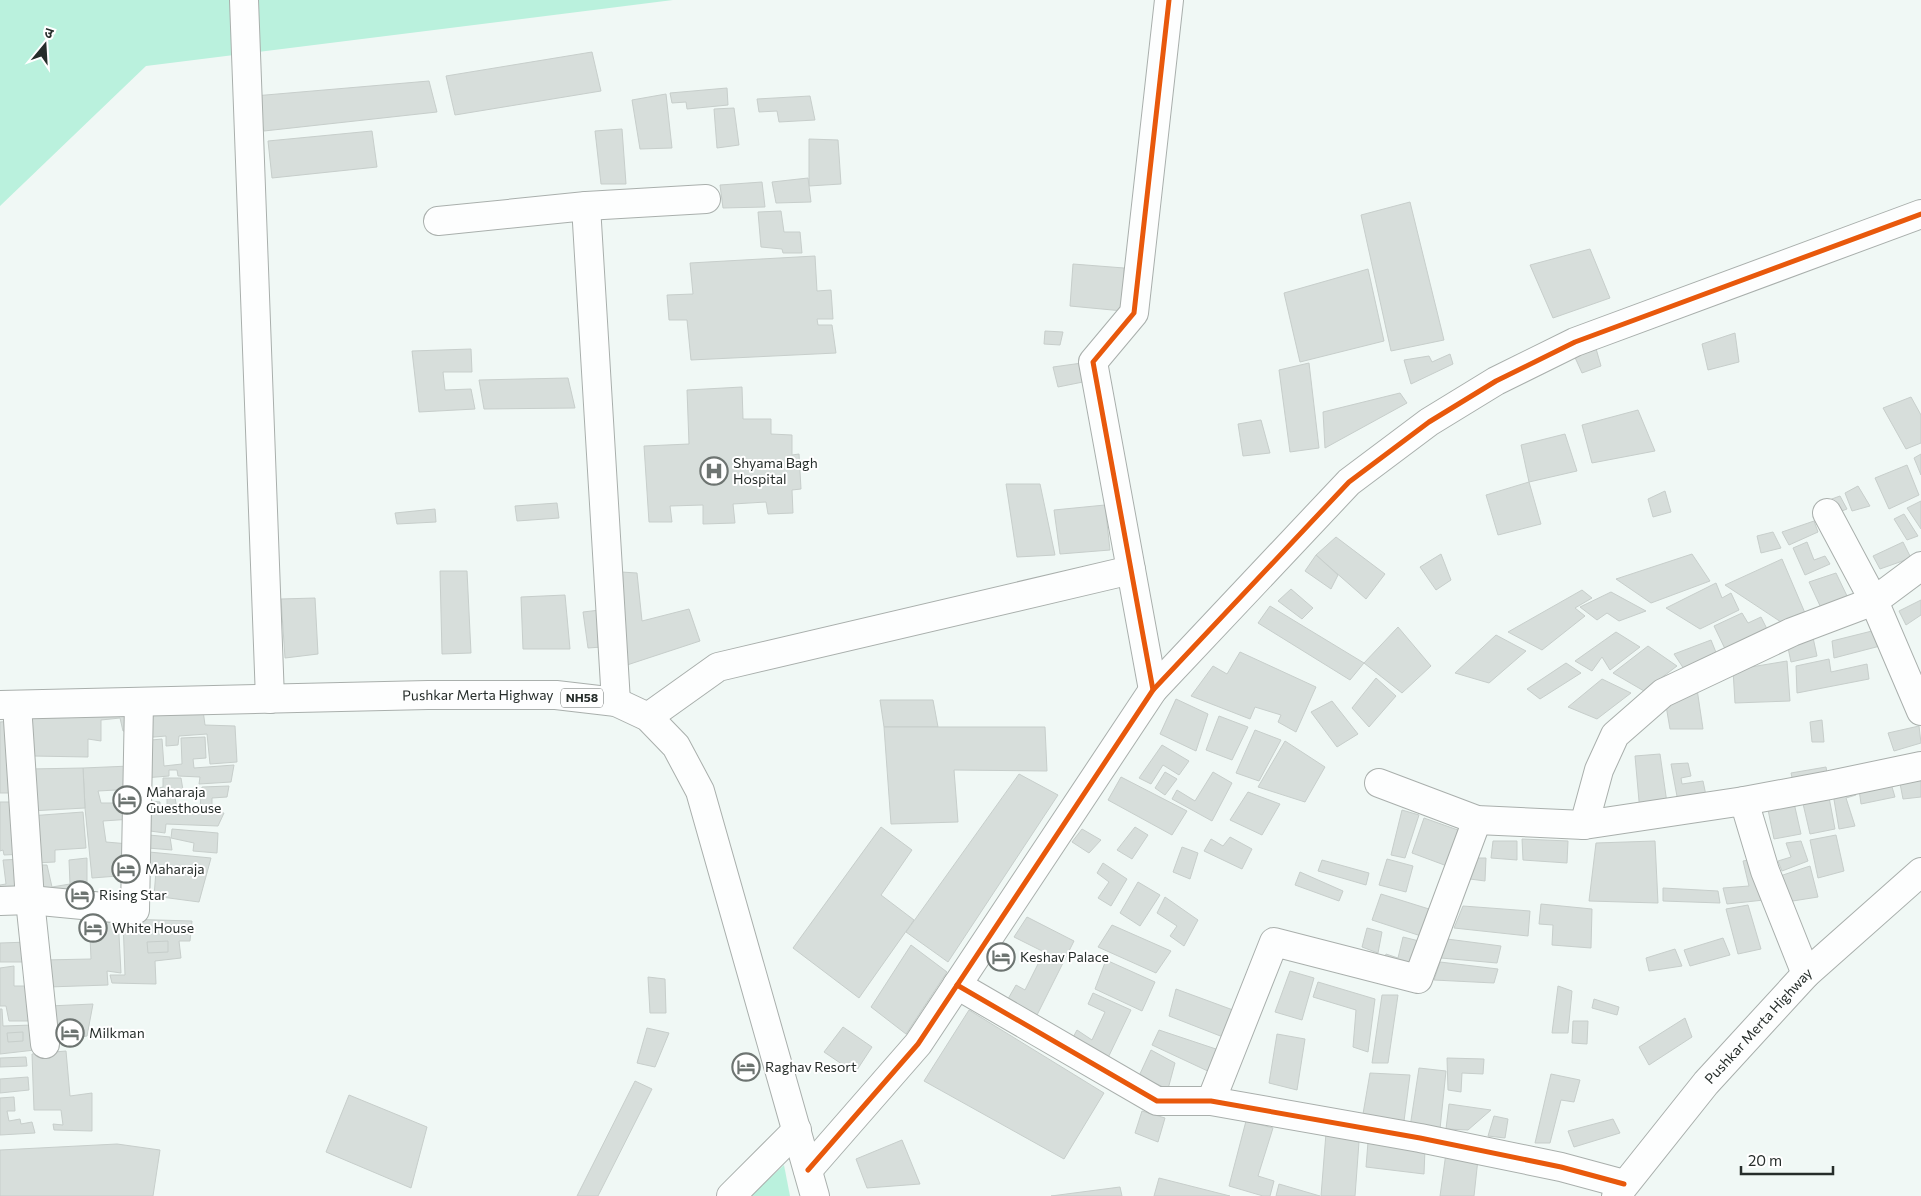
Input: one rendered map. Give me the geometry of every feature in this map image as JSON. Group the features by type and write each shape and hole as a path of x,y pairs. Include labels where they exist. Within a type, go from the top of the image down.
{"main road":[{"path":"244,0 270,699"},
{"path":"1153,690 1093,362 1134,313 1169,0"},
{"path":"438,221 586,206 706,199"},
{"path":"586,206 616,702"},
{"path":"808,1170 918,1044 1153,690 1349,482 1429,422 1496,381 1575,342 1921,214"},
{"path":"1827,513 1874,601 1921,711"},
{"path":"1584,825 1599,770 1615,735 1663,693 1792,632 1874,601 1921,566"},
{"path":"648,717 718,667 1131,570"},
{"name":"Pushkar Merta Highway","path":"9,705 514,694 556,695 616,702 648,717 676,746 700,791 815,1196"},
{"path":"0,901 30,900 135,910 139,702"},
{"path":"9,705 45,1044"},
{"path":"1380,783 1477,820 1584,825 1744,801 1921,766"},
{"path":"1744,801 1765,871 1806,974"},
{"path":"1211,1101 1274,942 1418,979 1477,820"},
{"name":"Pushkar Merta Highway","path":"1620,1190 1706,1083 1806,974 1919,878"},
{"path":"958,985 1157,1100 1211,1101 1420,1138 1561,1167 1620,1190"},
{"path":"731,1196 796,1130"}],"green space":[{"path":"0,0 673,0 146,66 0,206"},
{"path":"784,1165 790,1196 750,1196"}],"building":[{"path":"592,52 601,91 455,115 446,76"},
{"path":"429,81 437,112 264,131 254,96"},
{"path":"727,88 728,105 687,109 686,102 672,103 670,93"},
{"path":"666,94 672,148 640,149 632,100"},
{"path":"810,96 815,120 779,122 777,111 759,112 757,99"},
{"path":"734,108 739,145 717,148 714,109"},
{"path":"622,129 626,184 601,184 595,131"},
{"path":"372,131 377,167 272,178 268,141"},
{"path":"809,139 838,140 841,184 809,186"},
{"path":"808,178 811,202 776,203 772,182"},
{"path":"762,182 765,207 723,208 720,185"},
{"path":"1410,202 1444,340 1391,351 1361,215"},
{"path":"781,211 784,232 800,232 802,253 783,253 782,249 761,247 758,212"},
{"path":"1590,249 1610,298 1553,318 1530,265"},
{"path":"815,256 817,291 831,290 833,319 817,319 818,325 832,325 836,353 691,360 687,320 669,320 667,295 693,294 690,263"},
{"path":"1073,264 1124,268 1123,311 1070,306"},
{"path":"1368,269 1384,341 1300,362 1284,293"},
{"path":"1045,331 1063,332 1060,345 1044,344"},
{"path":"1735,333 1739,362 1708,370 1702,344"},
{"path":"1595,345 1601,366 1582,373 1573,353"},
{"path":"471,349 472,372 443,372 445,390 471,389 475,409 419,412 412,351"},
{"path":"1450,354 1453,364 1411,384 1404,360 1429,356 1432,362"},
{"path":"1082,363 1088,381 1058,387 1053,367"},
{"path":"1309,363 1319,448 1290,452 1279,370"},
{"path":"568,378 575,408 484,409 479,380"},
{"path":"742,387 743,419 771,419 771,434 792,435 792,455 799,454 801,489 792,490 793,513 768,514 766,502 733,504 735,523 703,524 703,505 670,506 672,522 649,522 644,446 689,444 687,390"},
{"path":"1400,393 1407,403 1325,448 1323,412"},
{"path":"1911,397 1921,415 1921,443 1906,449 1883,408"},
{"path":"1638,410 1655,451 1592,463 1582,425"},
{"path":"1261,420 1270,453 1243,456 1238,424"},
{"path":"1565,434 1577,471 1529,482 1521,445"},
{"path":"1921,454 1921,475 1914,458"},
{"path":"1907,465 1919,495 1889,509 1875,478"},
{"path":"1529,482 1541,524 1498,535 1486,495"},
{"path":"1006,484 1040,484 1055,555 1017,557"},
{"path":"1858,486 1870,506 1852,511 1845,493"},
{"path":"1665,491 1671,512 1653,517 1648,499"},
{"path":"1840,496 1847,509 1834,514 1829,500"},
{"path":"1921,501 1921,529 1907,508"},
{"path":"557,503 559,518 517,521 515,506"},
{"path":"1105,505 1110,550 1060,554 1054,510"},
{"path":"435,509 436,522 397,524 395,513"},
{"path":"1904,514 1918,536 1907,540 1894,519"},
{"path":"1814,521 1818,532 1789,545 1782,532"},
{"path":"1773,532 1781,548 1761,553 1757,536"},
{"path":"1336,537 1385,574 1366,599 1316,555"},
{"path":"1807,542 1814,560 1825,556 1830,564 1805,575 1793,548"},
{"path":"1903,542 1911,558 1880,569 1873,556"},
{"path":"1441,554 1451,580 1436,590 1420,567"},
{"path":"1692,554 1710,581 1651,603 1616,579"},
{"path":"1316,555 1338,575 1331,589 1305,571"},
{"path":"1782,559 1805,613 1784,624 1725,585"},
{"path":"440,571 467,571 471,653 442,654"},
{"path":"621,572 637,573 642,621 689,609 700,641 624,666"},
{"path":"1836,573 1848,598 1822,610 1809,582"},
{"path":"1716,583 1722,598 1731,593 1739,610 1700,629 1666,608"},
{"path":"1291,589 1313,608 1302,619 1278,601"},
{"path":"1582,590 1592,598 1575,608 1585,616 1542,650 1508,632"},
{"path":"1611,592 1646,611 1619,621 1607,613 1597,620 1580,607"},
{"path":"565,595 570,649 523,649 521,597"},
{"path":"315,598 318,654 285,658 281,599"},
{"path":"1921,600 1921,615 1906,625 1899,611"},
{"path":"1270,606 1364,663 1350,680 1258,623"},
{"path":"600,610 602,647 588,648 583,612"},
{"path":"1742,613 1748,623 1761,617 1768,631 1727,653 1714,626"},
{"path":"1398,627 1431,666 1402,693 1364,663"},
{"path":"1876,630 1880,646 1834,658 1832,641"},
{"path":"1616,632 1640,647 1610,670 1602,657 1592,671 1575,661"},
{"path":"1812,633 1817,656 1791,662 1787,643"},
{"path":"1496,635 1526,651 1489,683 1455,673"},
{"path":"1711,640 1717,655 1698,661 1700,666 1686,672 1674,654"},
{"path":"1648,646 1677,666 1644,691 1613,673"},
{"path":"1240,652 1316,687 1296,732 1278,722 1281,715 1255,707 1250,719 1191,696 1213,666 1227,674"},
{"path":"1829,659 1831,672 1867,664 1869,679 1797,693 1796,666"},
{"path":"1787,661 1790,701 1735,703 1733,670"},
{"path":"1566,663 1581,673 1540,699 1527,689"},
{"path":"1376,678 1396,696 1369,727 1352,708"},
{"path":"1602,679 1631,693 1597,719 1568,707"},
{"path":"1697,689 1703,729 1670,729 1664,694"},
{"path":"1176,699 1208,714 1196,751 1160,734"},
{"path":"880,700 933,700 938,727 884,727"},
{"path":"1332,701 1358,734 1337,747 1311,712"},
{"path":"203,710 205,725 235,726 237,762 210,764 207,734 179,736 178,745 166,746 166,736 142,738 139,712"},
{"path":"128,712 131,731 123,731 120,718 101,720 101,741 88,739 88,757 33,756 27,717"},
{"path":"1219,716 1248,727 1232,760 1206,750"},
{"path":"1822,720 1824,742 1812,742 1810,722"},
{"path":"12,721 16,793 0,793 0,722"},
{"path":"1919,726 1921,743 1894,751 1888,733"},
{"path":"884,727 1045,727 1047,771 954,770 958,822 891,824"},
{"path":"1255,730 1281,740 1259,781 1236,773"},
{"path":"205,737 206,758 193,759 194,768 234,765 231,782 199,784 200,777 178,776 177,770 169,770 169,776 144,778 141,741 162,739 164,766 182,764 181,738"},
{"path":"1285,741 1325,767 1305,802 1258,787"},
{"path":"1162,745 1189,761 1179,775 1163,765 1151,784 1139,778"},
{"path":"1660,754 1668,810 1640,812 1635,756"},
{"path":"1688,763 1691,776 1681,778 1682,784 1703,781 1708,805 1679,807 1671,764"},
{"path":"130,766 132,819 103,821 106,842 129,844 131,875 92,878 83,768","holes":["116,790 117,803 101,803 98,791"]},
{"path":"1826,767 1829,784 1795,790 1791,773"},
{"path":"1921,767 1921,797 1903,799 1898,773"},
{"path":"83,768 85,808 30,811 30,769"},
{"path":"1165,772 1177,779 1165,795 1155,788"},
{"path":"1213,772 1232,783 1212,821 1172,799 1177,790 1195,801"},
{"path":"1019,774 1058,795 948,962 906,932"},
{"path":"1121,777 1187,811 1172,835 1108,800"},
{"path":"1889,777 1895,797 1861,804 1858,782"},
{"path":"163,778 181,778 183,790 201,792 202,787 229,786 227,797 212,798 212,809 200,809 201,795 152,795 150,801 160,802 160,808 145,808 146,791 163,787"},
{"path":"1852,781 1856,795 1846,798 1855,826 1839,829 1832,788"},
{"path":"1248,792 1280,804 1262,835 1230,820"},
{"path":"1828,792 1835,829 1810,834 1801,795"},
{"path":"1792,794 1801,834 1774,839 1766,800"},
{"path":"175,797 177,810 224,813 218,826 166,824 165,833 150,831 144,813 167,811 167,798"},
{"path":"0,802 11,802 24,854 4,855 3,850 0,851"},
{"path":"1402,810 1419,815 1405,858 1391,855"},
{"path":"83,812 86,848 55,850 55,862 34,863 29,816"},
{"path":"1424,818 1458,830 1447,866 1412,853"},
{"path":"881,827 912,850 881,895 914,920 859,998 793,948"},
{"path":"1135,827 1148,835 1132,859 1117,850"},
{"path":"172,829 218,833 217,853 193,851 194,843 171,838"},
{"path":"1082,829 1101,840 1089,853 1072,842"},
{"path":"149,835 170,837 172,850 148,848"},
{"path":"1836,835 1844,871 1818,878 1810,840"},
{"path":"1230,837 1252,849 1242,869 1204,851 1211,839 1223,846"},
{"path":"1522,839 1568,841 1567,863 1523,860"},
{"path":"1493,841 1517,841 1517,860 1491,858"},
{"path":"1655,841 1658,903 1589,901 1596,843"},
{"path":"1801,841 1808,861 1782,871 1778,861 1791,857 1786,843"},
{"path":"1182,847 1198,853 1190,879 1173,872"},
{"path":"149,852 211,858 199,902 154,896 156,871 146,870"},
{"path":"87,858 87,899 35,896 33,865 47,865 52,887 70,884 69,860"},
{"path":"1472,858 1486,858 1485,881 1470,879"},
{"path":"23,859 27,897 0,897 0,885 6,884 3,860"},
{"path":"1387,859 1413,866 1406,892 1379,885"},
{"path":"1754,859 1764,900 1727,904 1723,888 1749,886 1743,861"},
{"path":"1322,860 1369,873 1366,885 1318,871"},
{"path":"1103,863 1127,879 1111,906 1098,898 1109,882 1097,873"},
{"path":"1810,866 1818,897 1780,903 1777,877"},
{"path":"1300,872 1343,891 1339,901 1295,885"},
{"path":"1138,882 1160,895 1140,926 1120,913"},
{"path":"1663,888 1718,891 1720,903 1663,901"},
{"path":"1381,894 1429,909 1421,936 1372,920"},
{"path":"1165,897 1198,920 1184,946 1170,936 1177,926 1157,913"},
{"path":"1541,904 1592,909 1591,948 1552,945 1553,925 1539,924"},
{"path":"1748,905 1761,949 1738,954 1726,909"},
{"path":"1463,906 1530,911 1528,936 1454,928"},
{"path":"89,914 118,916 121,973 107,971 108,985 48,987 43,960 91,959"},
{"path":"1027,917 1074,941 1031,1027 1001,1011 1016,985 1025,990 1044,952 1014,937"},
{"path":"123,919 192,921 190,941 179,941 181,958 155,961 156,984 112,983 110,975 125,975"},
{"path":"1112,925 1171,951 1156,973 1098,947"},
{"path":"1367,928 1382,932 1378,953 1362,947"},
{"path":"1403,937 1419,941 1411,971 1383,963 1386,954 1398,958"},
{"path":"1723,938 1730,955 1690,966 1684,950"},
{"path":"1447,939 1501,946 1497,963 1441,958"},
{"path":"168,941 168,952 148,953 147,942"},
{"path":"29,942 28,962 0,962 0,943"},
{"path":"911,945 947,972 906,1034 871,1007"},
{"path":"1675,949 1682,966 1649,971 1646,958"},
{"path":"1106,960 1155,982 1142,1011 1095,989"},
{"path":"1440,962 1498,969 1494,983 1434,980"},
{"path":"14,966 14,986 28,986 35,1021 9,1021 6,1006 0,1006 0,968"},
{"path":"1290,971 1314,978 1302,1020 1275,1012"},
{"path":"648,977 665,979 666,1013 650,1013"},
{"path":"1318,982 1375,999 1368,1052 1353,1047 1356,1010 1313,997"},
{"path":"1558,986 1572,991 1568,1033 1552,1033"},
{"path":"1176,989 1233,1010 1223,1037 1169,1016"},
{"path":"1093,993 1131,1010 1105,1064 1070,1043 1077,1030 1092,1040 1105,1012 1088,1004"},
{"path":"1382,995 1398,995 1388,1063 1372,1063"},
{"path":"1594,999 1619,1007 1617,1015 1592,1008"},
{"path":"93,1004 87,1036 54,1041 49,1006"},
{"path":"0,1009 2,1009 3,1026 33,1025 35,1050 0,1054"},
{"path":"969,1010 1104,1093 1064,1159 924,1081"},
{"path":"1685,1018 1692,1037 1649,1065 1639,1047"},
{"path":"1573,1021 1588,1021 1587,1044 1572,1043"},
{"path":"843,1027 872,1047 855,1073 824,1052"},
{"path":"647,1028 669,1033 655,1067 637,1063"},
{"path":"1159,1030 1222,1051 1212,1073 1152,1045"},
{"path":"23,1032 23,1041 8,1042 7,1033"},
{"path":"1277,1034 1305,1039 1297,1090 1269,1083"},
{"path":"1151,1050 1175,1063 1168,1089 1139,1076"},
{"path":"66,1051 70,1096 92,1093 92,1131 54,1130 53,1124 63,1125 61,1110 34,1110 32,1054"},
{"path":"26,1057 27,1066 0,1067 0,1058"},
{"path":"1447,1058 1484,1059 1483,1074 1462,1073 1461,1092 1448,1090"},
{"path":"1419,1068 1446,1071 1440,1129 1410,1127"},
{"path":"1370,1073 1410,1075 1404,1121 1363,1114"},
{"path":"1551,1074 1580,1080 1574,1102 1561,1100 1550,1143 1535,1143"},
{"path":"28,1077 29,1090 0,1093 0,1079"},
{"path":"635,1081 652,1089 598,1196 577,1196"},
{"path":"349,1095 427,1127 411,1188 326,1152"},
{"path":"14,1097 15,1111 7,1111 9,1121 20,1119 21,1124 32,1122 35,1133 0,1135 0,1098"},
{"path":"1449,1104 1491,1110 1468,1130 1446,1129"},
{"path":"1142,1111 1165,1118 1158,1142 1135,1133"},
{"path":"1494,1116 1508,1119 1505,1138 1488,1136"},
{"path":"1613,1119 1620,1133 1574,1147 1568,1131"},
{"path":"1246,1121 1273,1128 1258,1176 1274,1181 1270,1196 1263,1196 1229,1186"},
{"path":"1326,1133 1359,1142 1355,1196 1321,1196"},
{"path":"902,1140 920,1184 867,1188 856,1159"},
{"path":"1368,1142 1425,1149 1424,1174 1366,1167"},
{"path":"117,1144 160,1150 153,1196 0,1196 0,1150"},
{"path":"1446,1153 1478,1159 1474,1196 1440,1196"},
{"path":"1159,1178 1230,1196 1154,1196"},
{"path":"1279,1184 1320,1196 1276,1196"},
{"path":"1120,1187 1122,1196 1051,1196"}],"cycle path":[{"path":"1153,690 1093,362 1134,313 1169,0"},
{"path":"808,1170 918,1044 1153,690 1349,482 1429,422 1496,381 1575,342 1921,214"},
{"path":"957,985 1157,1101 1211,1101 1420,1138 1561,1167 1624,1184"}],"place":[{"name":"Shyama Bagh Hospital","path":"714,471"},
{"name":"Maharaja Guesthouse","path":"127,800"},
{"name":"Maharaja","path":"126,869"},
{"name":"Rising Star","path":"80,895"},
{"name":"White House","path":"93,928"},
{"name":"Keshav Palace","path":"1001,957"},
{"name":"Milkman","path":"70,1033"},
{"name":"Raghav Resort","path":"746,1067"}]}
